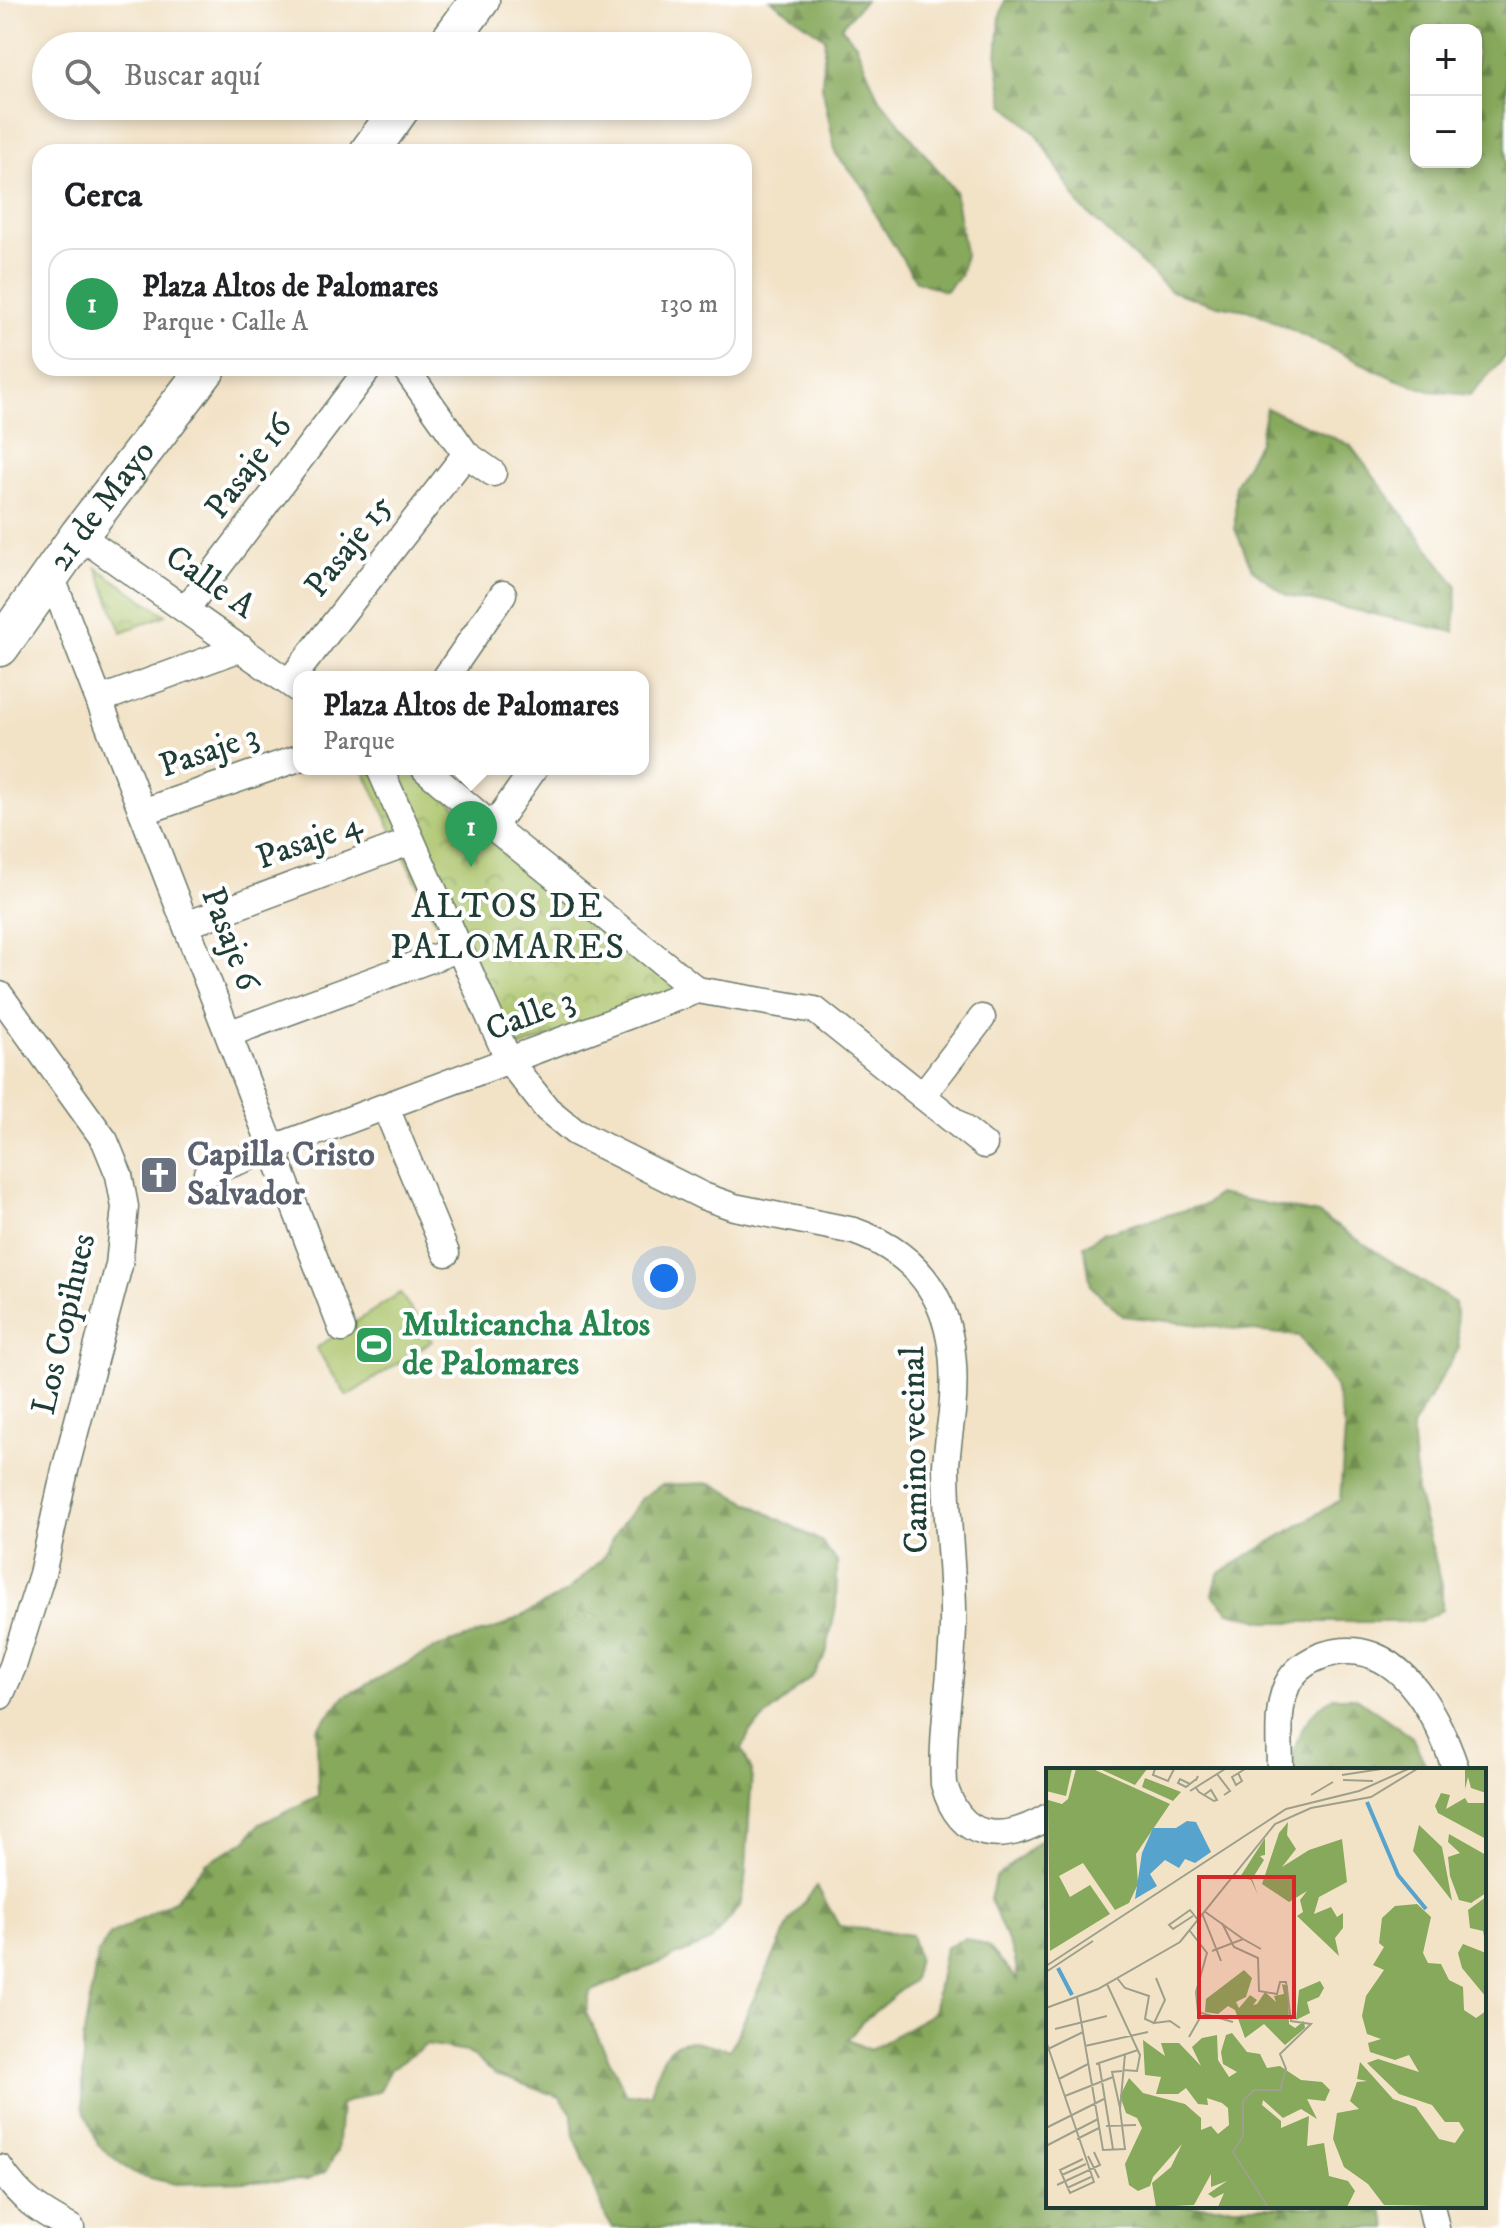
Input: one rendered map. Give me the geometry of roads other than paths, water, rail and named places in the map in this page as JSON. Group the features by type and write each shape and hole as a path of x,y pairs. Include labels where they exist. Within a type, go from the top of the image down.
{"street":[{"path":"456,32 480,0"},
{"path":"375,144 392,120"},
{"name":"21 de Mayo","path":"0,647 79,535 201,376"},
{"name":"Pasaje 16","path":"186,609 363,376"},
{"path":"411,376 466,454 493,473"},
{"name":"Pasaje 15","path":"305,671 466,454"},
{"name":"Calle A","path":"79,535 293,685"},
{"name":"Pasaje 6","path":"51,576 342,1329"},
{"path":"450,671 503,594"},
{"path":"99,700 241,648"},
{"name":"Pasaje 3","path":"142,812 293,760"},
{"path":"383,775 509,1061"},
{"path":"432,775 697,990 815,1010 984,1145"},
{"path":"493,827 530,775"},
{"name":"Pasaje 4","path":"186,925 412,841"},
{"path":"228,1034 458,949"},
{"name":"Calle 3","path":"207,1173 697,990"},
{"name":"Los Copihues","path":"0,995 105,1141 119,1175 125,1207 119,1265 65,1470 42,1574 13,1666 0,1696"},
{"path":"922,1096 982,1018"},
{"name":"Camino vecinal","path":"509,1061 547,1109 575,1132 681,1186 734,1207 871,1237 901,1254 926,1279 947,1321 953,1356 952,1414 946,1469 953,1626 944,1784 954,1808 966,1823 979,1831 998,1834 1026,1830 1046,1818"},
{"path":"386,1108 446,1253"},
{"path":"1280,1768 1280,1712 1291,1678 1316,1658 1341,1651 1371,1654 1400,1671 1431,1712 1455,1768"},
{"path":"0,2168 28,2217 71,2228"},
{"path":"1431,2208 1436,2228"}],"place":[{"name":"Plaza Altos de Palomares","path":"471,867"},
{"name":"Capilla Cristo Salvador","path":"159,1175"},
{"name":"Multicancha Altos de Palomares","path":"374,1345"}],"district":[{"name":"ALTOS DE PALOMARES","path":"508,926"}]}
